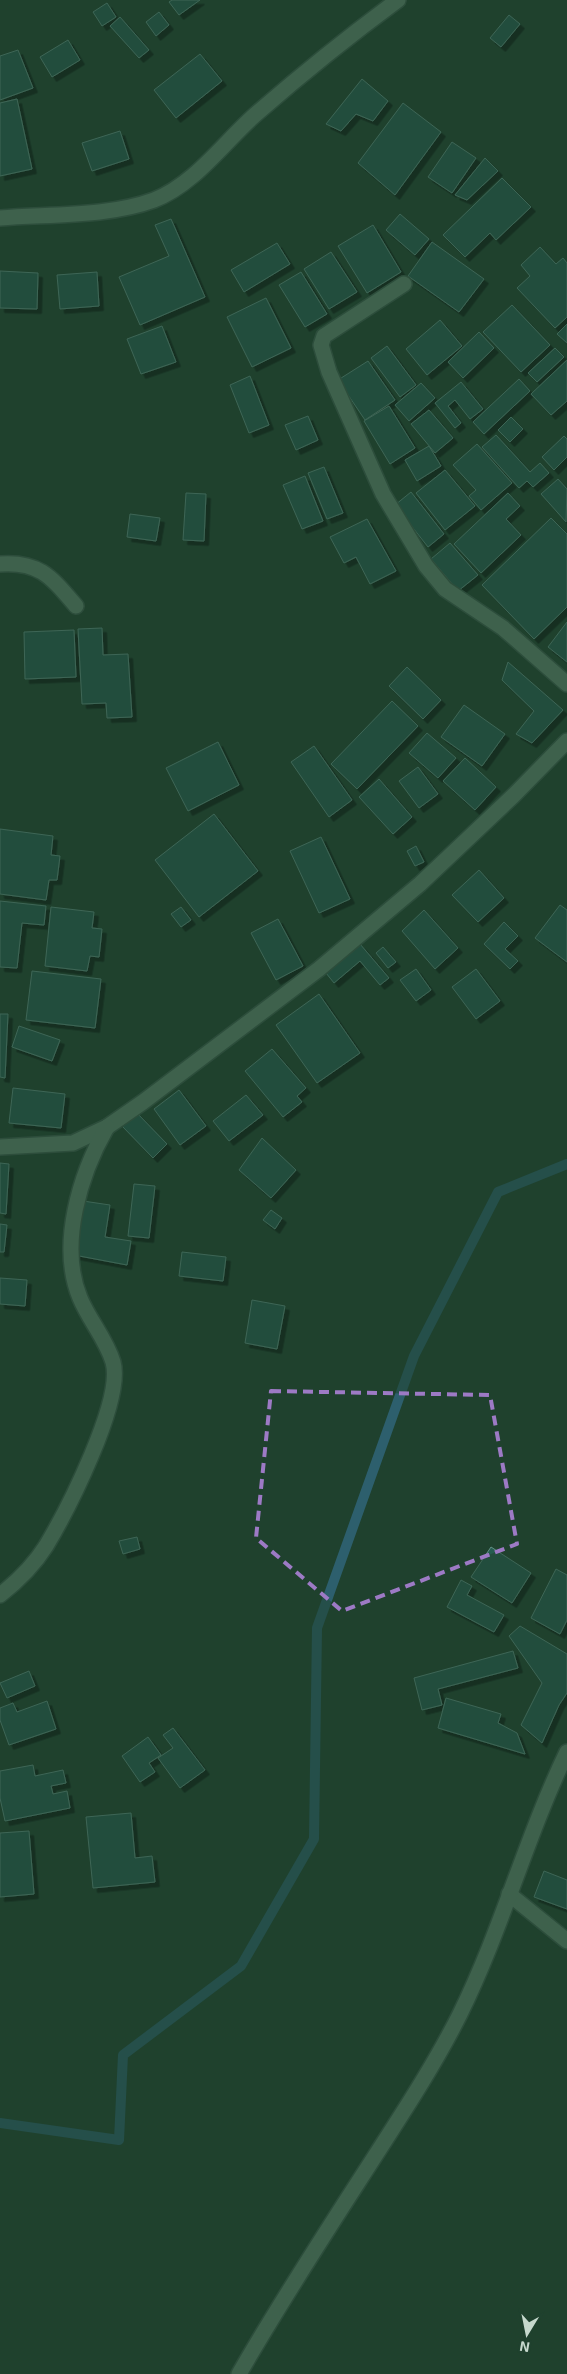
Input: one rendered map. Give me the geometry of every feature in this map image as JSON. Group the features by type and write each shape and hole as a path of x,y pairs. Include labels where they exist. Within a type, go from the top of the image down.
{"street":[{"path":"0,218 123,210 156,199 185,182 277,96 338,44 398,0"},
{"path":"404,284 324,336 321,345 329,372 383,494 426,566 446,589 503,628 567,684"},
{"path":"0,564 16,563 36,568 49,575 76,606"},
{"path":"0,1147 73,1143 107,1127 215,1049 338,954 420,884 513,796 567,740"},
{"path":"0,1595 22,1577 46,1547 74,1493 111,1400 113,1362 79,1297 70,1265 74,1224 82,1182 94,1150 107,1127"},
{"path":"239,2374 271,2318 419,2087 460,2015 486,1956 544,1799 567,1752"},
{"path":"509,1894 567,1941"}],"highlighted area":[{"path":"271,1391 490,1395 517,1544 342,1611 256,1538"}],"building":[{"path":"172,0 200,0 179,15 169,2"},
{"path":"107,3 116,17 102,26 93,12"},
{"path":"159,12 169,25 156,36 146,22"},
{"path":"509,15 520,24 501,47 490,38"},
{"path":"120,17 149,50 139,58 110,26"},
{"path":"68,40 80,60 52,77 40,57"},
{"path":"18,50 33,88 0,100 0,56"},
{"path":"200,54 222,81 176,118 154,90"},
{"path":"362,79 388,101 373,121 356,114 341,131 326,124"},
{"path":"17,99 32,169 0,176 0,103"},
{"path":"403,103 441,132 395,195 358,163"},
{"path":"120,131 129,159 92,171 82,143"},
{"path":"452,142 476,158 452,193 428,177"},
{"path":"485,158 498,171 467,200 455,195"},
{"path":"502,178 531,207 496,240 490,233 465,257 443,235"},
{"path":"400,214 429,239 415,255 386,230"},
{"path":"171,219 205,297 140,325 119,277 169,256 155,225"},
{"path":"373,225 401,272 367,293 338,246"},
{"path":"432,242 484,279 459,312 408,276"},
{"path":"277,243 290,264 244,292 231,270"},
{"path":"540,247 556,264 563,258 567,263 567,317 555,328 517,288 530,276 521,265"},
{"path":"331,252 357,292 329,309 304,269"},
{"path":"0,271 38,273 37,309 0,308"},
{"path":"97,272 99,306 60,309 57,275"},
{"path":"301,272 327,314 305,327 279,285"},
{"path":"266,298 291,348 252,367 227,317"},
{"path":"512,305 550,345 521,372 483,332"},
{"path":"440,320 462,346 427,375 406,349"},
{"path":"567,324 567,343 557,334"},
{"path":"162,326 176,362 141,374 127,339"},
{"path":"479,332 494,348 463,378 448,362"},
{"path":"387,346 416,385 400,397 371,358"},
{"path":"555,348 564,357 537,382 528,373"},
{"path":"567,360 567,401 551,415 531,394"},
{"path":"368,361 395,400 365,420 338,380"},
{"path":"250,376 269,425 249,433 230,385"},
{"path":"519,379 530,391 484,434 473,422"},
{"path":"461,382 483,409 470,419 455,400 448,406 461,423 455,428 435,403"},
{"path":"421,383 435,398 409,421 395,405"},
{"path":"389,406 415,448 390,464 364,421"},
{"path":"429,410 453,438 435,453 411,424"},
{"path":"308,416 318,440 296,450 285,425"},
{"path":"511,417 523,429 510,442 498,430"},
{"path":"496,435 530,472 540,463 549,473 533,487 527,481 519,488 482,447"},
{"path":"564,436 567,439 567,457 554,470 542,457"},
{"path":"477,444 512,483 481,510 469,496 476,490 453,465"},
{"path":"429,446 441,466 417,481 405,460"},
{"path":"324,467 343,513 327,519 308,473"},
{"path":"445,470 475,506 445,530 416,493"},
{"path":"305,476 323,521 302,529 283,485"},
{"path":"558,479 567,489 566,522 541,494"},
{"path":"411,492 444,534 428,547 395,505"},
{"path":"186,493 206,494 204,541 183,540"},
{"path":"508,493 520,506 506,519 521,535 481,573 454,544"},
{"path":"130,514 160,518 156,541 127,537"},
{"path":"551,518 567,534 567,607 534,639 482,585"},
{"path":"367,519 396,571 370,584 356,557 344,563 330,537"},
{"path":"450,543 478,575 458,591 431,559"},
{"path":"567,622 567,662 548,647"},
{"path":"102,628 103,655 128,654 132,717 107,718 106,703 82,704 78,629"},
{"path":"74,630 76,677 25,679 24,632"},
{"path":"508,662 563,710 532,743 516,734 534,711 502,680"},
{"path":"407,667 441,700 423,719 389,686"},
{"path":"392,701 418,726 357,789 331,764"},
{"path":"464,705 505,734 482,766 441,737"},
{"path":"427,733 456,758 438,778 409,753"},
{"path":"218,742 239,785 188,811 166,768"},
{"path":"314,746 352,800 329,817 291,762"},
{"path":"465,758 496,787 475,810 443,781"},
{"path":"418,767 438,794 419,808 399,781"},
{"path":"379,779 412,817 393,834 359,797"},
{"path":"214,814 258,871 199,917 155,860"},
{"path":"0,829 53,836 51,855 60,856 57,880 49,880 46,900 0,894"},
{"path":"321,837 350,899 319,913 290,851"},
{"path":"416,846 424,862 415,866 407,851"},
{"path":"479,870 504,898 478,922 452,895"},
{"path":"0,901 46,906 44,925 22,923 17,968 0,967"},
{"path":"560,905 567,910 567,962 535,938"},
{"path":"51,907 94,912 92,928 102,929 99,957 90,956 87,971 45,966"},
{"path":"181,907 191,920 181,927 171,914"},
{"path":"424,910 458,948 435,969 402,931"},
{"path":"278,919 303,966 276,980 251,933"},
{"path":"504,922 518,936 505,949 518,961 510,969 484,944"},
{"path":"360,944 389,978 380,985 360,961 334,983 326,973"},
{"path":"383,947 396,962 388,968 376,953"},
{"path":"416,969 431,990 416,1001 400,980"},
{"path":"476,969 500,1001 476,1019 452,987"},
{"path":"32,971 101,979 95,1028 26,1020"},
{"path":"319,994 360,1053 317,1083 276,1025"},
{"path":"0,1014 8,1014 5,1078 0,1077"},
{"path":"19,1026 60,1040 52,1061 12,1047"},
{"path":"272,1049 306,1088 297,1096 302,1102 283,1117 245,1071"},
{"path":"13,1088 65,1094 61,1128 9,1123"},
{"path":"179,1090 206,1126 180,1145 154,1109"},
{"path":"246,1095 263,1115 229,1141 213,1121"},
{"path":"136,1112 167,1144 153,1158 122,1126"},
{"path":"262,1138 296,1170 271,1198 239,1170"},
{"path":"0,1163 9,1164 6,1214 0,1213"},
{"path":"134,1184 155,1186 149,1238 128,1236"},
{"path":"83,1201 110,1205 105,1237 131,1241 127,1265 74,1255"},
{"path":"271,1210 282,1218 275,1229 263,1220"},
{"path":"0,1224 7,1225 4,1252 0,1252"},
{"path":"182,1252 226,1257 223,1281 179,1276"},
{"path":"0,1278 27,1280 25,1306 0,1304"},
{"path":"252,1300 285,1306 277,1349 245,1343"},
{"path":"137,1537 140,1549 123,1554 119,1541"},
{"path":"491,1547 531,1573 512,1603 471,1577"},
{"path":"556,1569 567,1575 567,1620 560,1634 531,1618"},
{"path":"461,1580 472,1586 467,1595 504,1615 494,1632 447,1607"},
{"path":"520,1626 567,1654 567,1693 559,1705 542,1743 521,1725 542,1683 509,1636"},
{"path":"513,1651 518,1668 438,1689 442,1705 422,1710 414,1678"},
{"path":"29,1671 35,1686 7,1698 0,1683"},
{"path":"446,1698 501,1714 498,1723 517,1733 525,1754 438,1728"},
{"path":"47,1701 56,1729 9,1745 0,1720 0,1708 13,1703 17,1712"},
{"path":"173,1728 205,1770 180,1788 158,1758 173,1748 163,1735"},
{"path":"148,1737 161,1755 149,1763 155,1772 140,1782 122,1756"},
{"path":"33,1765 35,1776 63,1770 66,1783 51,1786 53,1794 67,1791 70,1808 5,1821 0,1798 0,1771"},
{"path":"131,1813 135,1858 152,1856 155,1882 93,1888 86,1817"},
{"path":"29,1831 34,1894 0,1897 0,1833"},
{"path":"544,1871 567,1880 567,1909 534,1897"}],"waterway":[{"path":"0,2123 119,2140 123,2055 241,1966 314,1839 317,1628 414,1356 498,1192 567,1164"}]}
